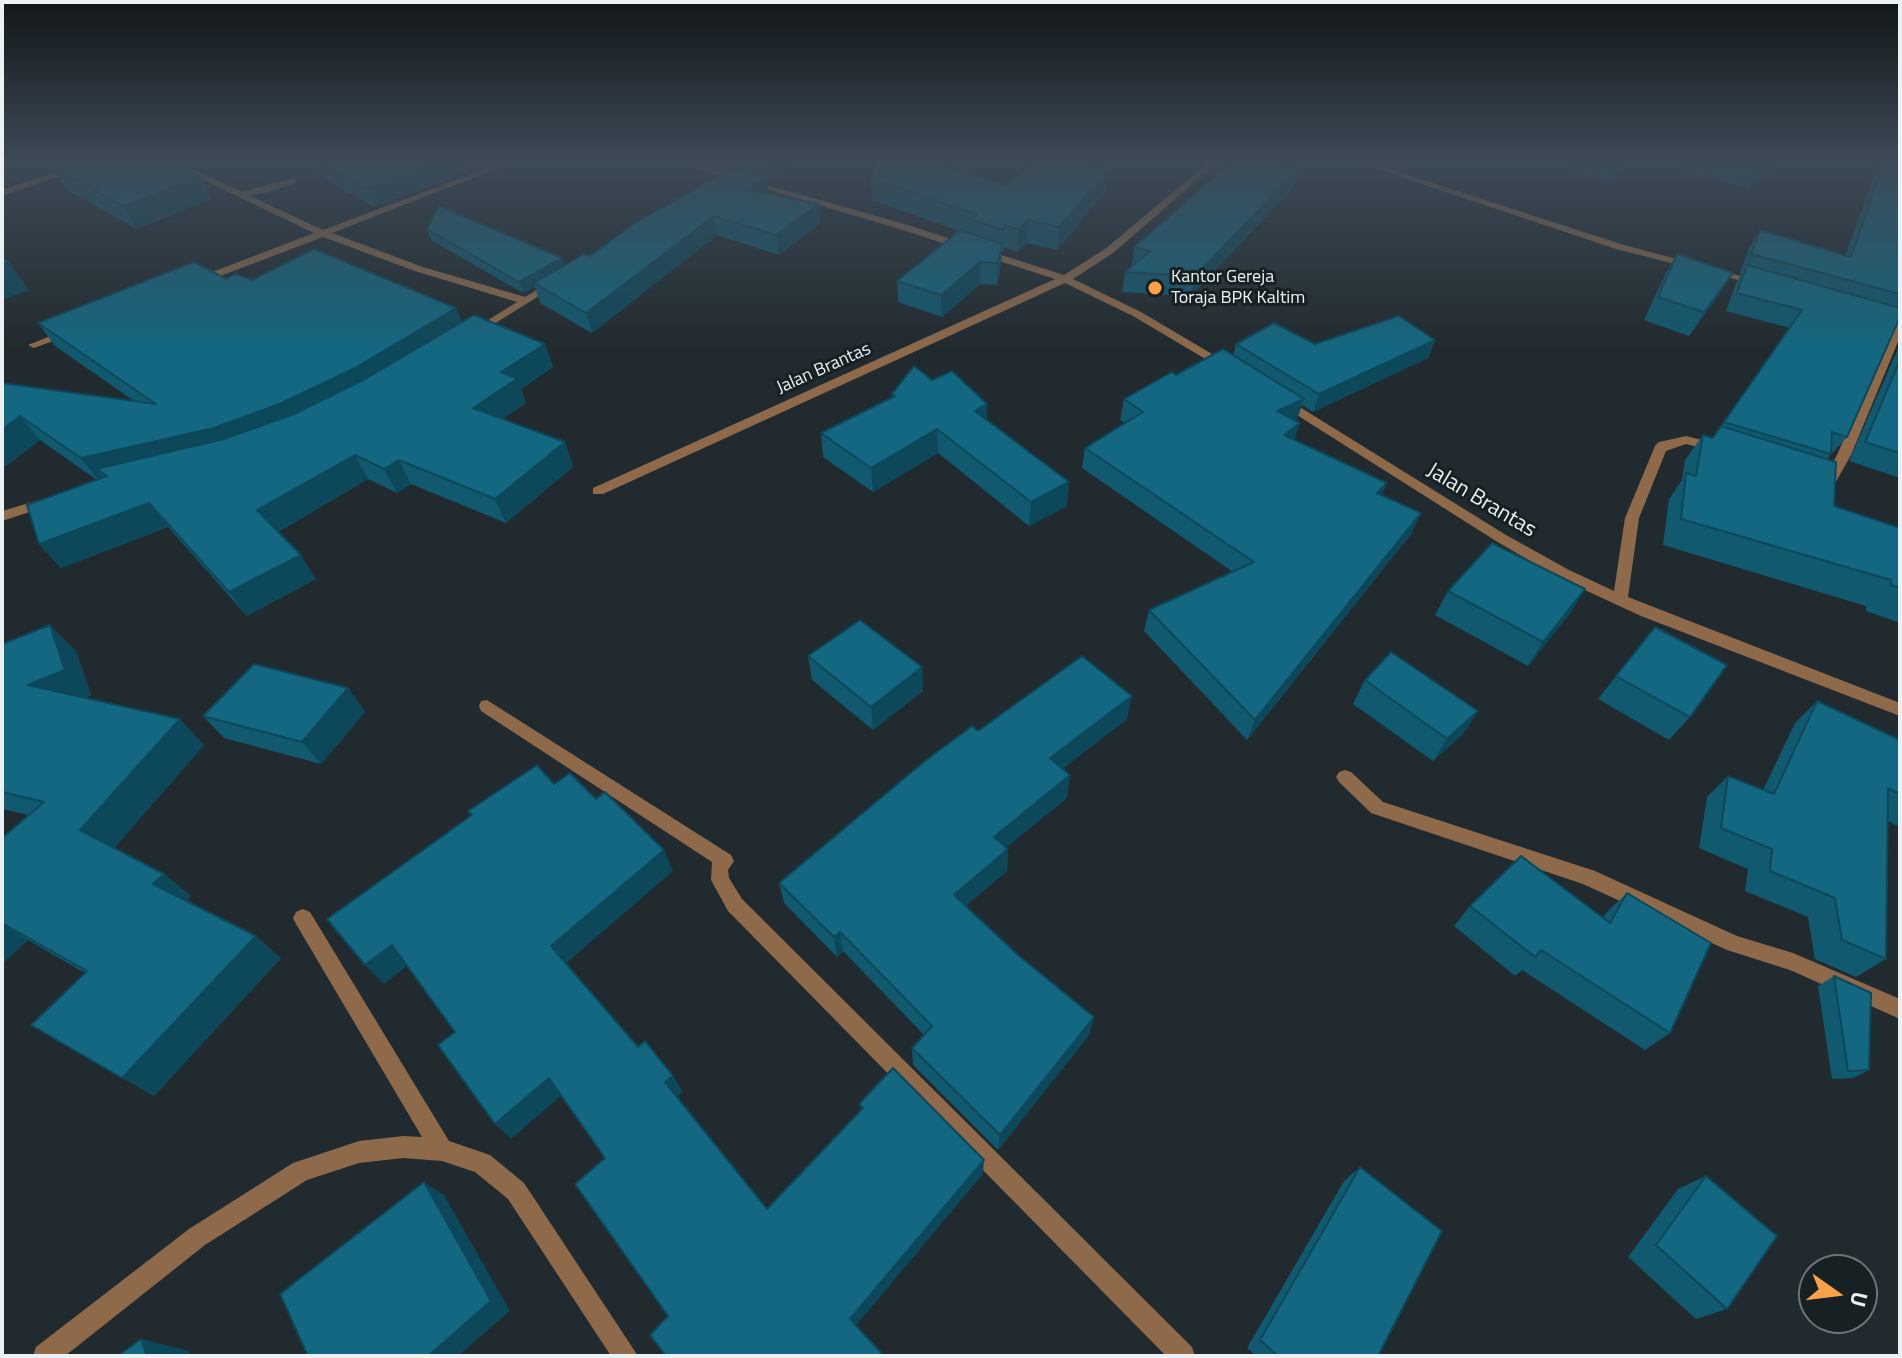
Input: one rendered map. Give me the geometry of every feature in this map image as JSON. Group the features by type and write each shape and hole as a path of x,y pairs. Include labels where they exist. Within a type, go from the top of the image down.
{"street":[{"path":"305,225 419,269 526,301"},
{"path":"192,284 341,225"},
{"path":"897,225 1065,279 1160,327 1245,377"},
{"name":"Jalan Brantas","path":"598,491 1065,279 1109,251 1139,225"},
{"path":"1554,225 1620,247 1768,286"},
{"path":"462,340 567,276"},
{"path":"1802,477 1828,484 1856,428 1900,323 1885,319"},
{"path":"34,345 77,328"},
{"name":"Jalan Brantas","path":"1271,394 1501,538 1620,600 1900,710"},
{"path":"1620,600 1632,518 1660,449 1664,445 1686,440 1728,453"},
{"path":"2,516 55,500"},
{"path":"487,706 725,861 719,867 720,880 735,905 1183,1356"},
{"path":"1345,777 1377,808 1588,877 1734,944 1793,962 1900,1009"},
{"path":"303,918 442,1150"},
{"path":"45,1356 197,1237 301,1171 359,1152 382,1148 442,1150 482,1163 516,1191 626,1356"}],"building":[{"path":"429,225 485,225 562,258 519,282 427,229"},
{"path":"632,225 702,225 586,313 534,283 584,254 590,256"},
{"path":"745,225 789,225 776,235"},
{"path":"1159,225 1244,225 1195,276 1125,272 1150,251 1134,247"},
{"path":"1862,225 1900,225 1900,294 1751,254 1760,230 1851,257"},
{"path":"960,230 1002,244 998,263 980,262 941,295 897,281"},
{"path":"314,249 456,308 355,368 282,403 214,428 81,458 20,416 2,430 2,383 156,404 38,323 194,262 226,279 235,274 252,280"},
{"path":"1677,254 1733,273 1704,312 1658,297"},
{"path":"1747,265 1900,308 1900,317 1847,437 1832,432 1831,454 1724,422 1802,310 1737,293"},
{"path":"474,315 545,344 501,372 517,379 473,408 565,442 495,499 399,460 384,469 355,455 257,510 301,555 229,592 149,503 39,544 27,505 107,476 96,469 224,439 294,414 365,379"},
{"path":"1399,316 1435,340 1319,394 1236,344 1274,323 1315,344"},
{"path":"1223,349 1304,399 1277,411 1300,423 1284,435 1387,483 1377,493 1421,513 1255,720 1149,610 1254,562 1085,448 1143,412 1124,399 1172,372 1176,375"},
{"path":"1900,360 1900,453 1865,442"},
{"path":"914,366 932,380 952,371 987,404 975,411 1069,482 1031,502 937,429 871,468 821,433 895,396 892,394"},
{"path":"1721,426 1836,462 1834,506 1900,528 1900,588 1891,585 1891,580 1681,519 1686,473 1696,476 1703,435 1713,438"},
{"path":"1492,543 1585,589 1543,642 1448,591"},
{"path":"860,620 922,667 871,707 808,656"},
{"path":"50,625 65,670 28,685 180,719 80,830 164,874 153,884 256,936 122,1078 31,1025 87,971 2,923 2,838 44,802 2,792 2,644"},
{"path":"1655,627 1727,665 1690,717 1616,676"},
{"path":"1391,652 1478,711 1447,739 1365,680"},
{"path":"1082,656 1132,696 1050,758 1070,775 994,837 1008,849 954,895 1018,955 1094,1017 1000,1135 912,1048 932,1026 840,932 834,937 779,883 925,761 972,726 978,731"},
{"path":"254,664 348,688 302,742 203,716"},
{"path":"1817,701 1900,740 1900,794 1888,788 1886,959 1842,940 1835,898 1770,871 1772,849 1721,828 1728,776 1774,794"},
{"path":"537,765 554,784 570,773 596,799 605,792 664,850 551,946 638,1047 645,1041 673,1076 665,1082 767,1209 863,1108 859,1104 893,1068 984,1160 850,1319 884,1356 666,1356 650,1335 668,1316 575,1184 605,1158 549,1078 495,1124 438,1045 455,1032 392,945 365,965 327,919 472,815 468,811"},
{"path":"1521,856 1610,923 1627,893 1711,943 1670,1033 1541,950 1535,957 1470,906"},
{"path":"1834,976 1871,993 1869,1070 1848,1071"},
{"path":"1360,1167 1442,1231 1378,1356 1278,1356 1260,1340"},
{"path":"1706,1176 1777,1236 1727,1309 1656,1245"},
{"path":"424,1182 491,1301 428,1356 308,1356 280,1294"},
{"path":"141,1339 147,1356 118,1356"}],"place":[{"name":"Kantor Gereja Toraja BPK Kaltim","path":"1155,288"}]}
